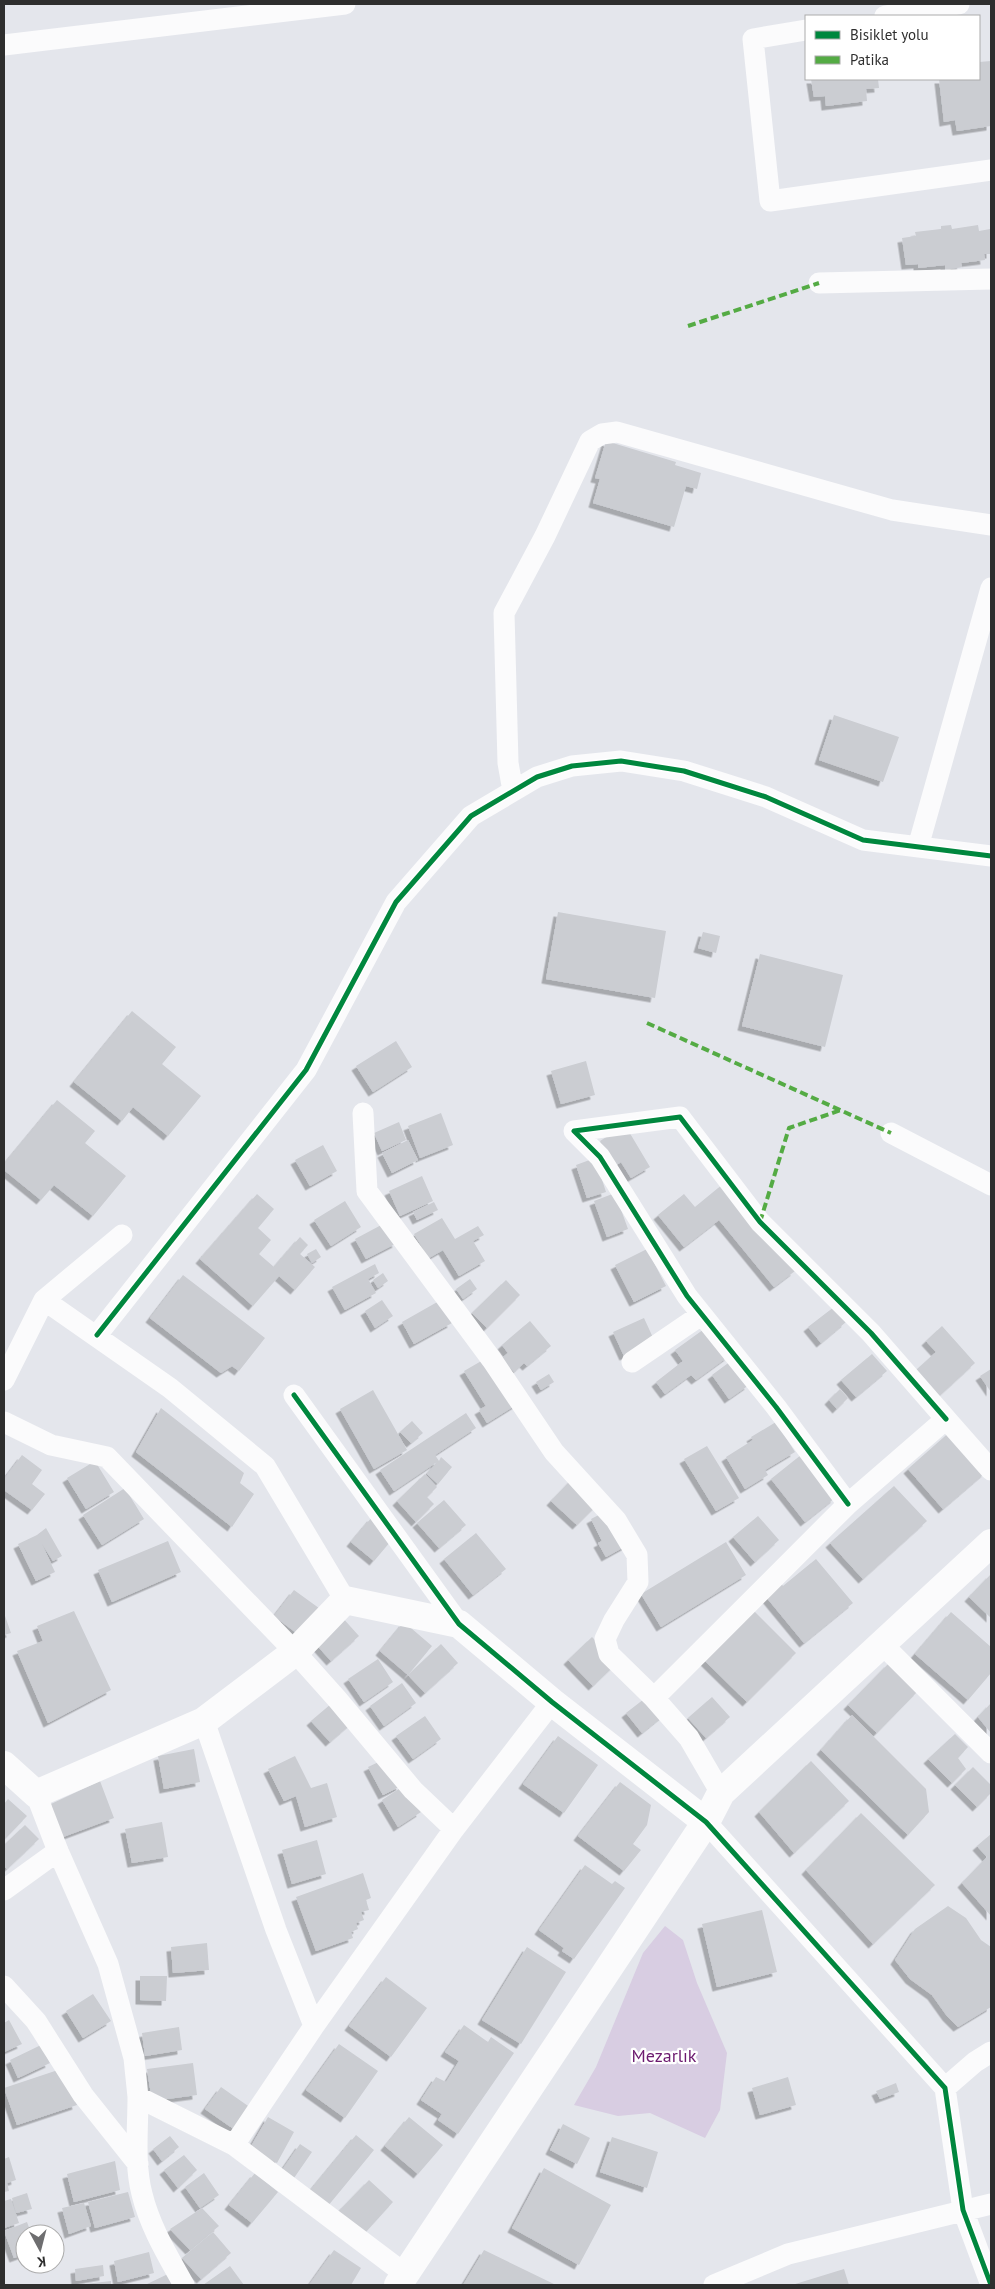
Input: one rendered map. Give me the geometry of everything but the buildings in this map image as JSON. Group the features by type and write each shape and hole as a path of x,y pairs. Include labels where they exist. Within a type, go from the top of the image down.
{"street":[{"path":"4,45 345,4"},
{"path":"891,15 959,4"},
{"path":"805,30 753,39 770,201 991,170"},
{"path":"819,283 991,279"},
{"path":"513,791 508,763 504,613 545,536 590,441 602,434 617,432 892,510 991,525"},
{"path":"918,847 991,588"},
{"path":"98,1335 306,1070 396,902 471,816 537,777 572,766 621,761 684,771 757,794 863,840 991,856"},
{"path":"363,1113 368,1191 492,1360 554,1452 616,1520 637,1555 638,1582 614,1620 606,1639 609,1654 654,1698 689,1738 721,1793"},
{"path":"848,1504 776,1407 686,1296 600,1157 574,1131 680,1117 760,1222 871,1333 991,1470"},
{"path":"891,1133 991,1185"},
{"path":"4,1380 44,1300 122,1235"},
{"path":"44,1300 98,1335 170,1388 266,1466 345,1600 458,1624"},
{"path":"632,1362 701,1315"},
{"path":"294,1395 458,1624 552,1702 706,1822 945,2088 963,2210 991,2285"},
{"path":"654,1698 848,1504 946,1419"},
{"path":"4,1422 51,1445 107,1457 295,1652 413,1790 454,1829"},
{"path":"138,2097 234,2145 401,2279 706,1822 721,1793 991,1543"},
{"path":"36,1794 204,1721 295,1652 345,1600"},
{"path":"882,1644 991,1753"},
{"path":"234,2145 314,2026 454,1829 552,1702"},
{"path":"204,1721 276,1930 314,2026"},
{"path":"4,1765 36,1794 58,1851 108,1964 134,2058 138,2097 138,2164 142,2194 159,2242 184,2285"},
{"path":"4,1890 58,1851"},
{"path":"4,1986 36,2021 83,2095 138,2164"},
{"path":"945,2088 975,2062 991,2052"},
{"path":"714,2285 788,2254 991,2204"}],"green space":[{"name":"Mezarlık","path":"665,1926 683,1940 697,1983 727,2053 720,2110 705,2138 650,2113 618,2116 574,2105 596,2067 643,1953"}],"marked path":[{"path":"688,326 819,283"},
{"path":"647,1023 891,1133"},
{"path":"760,1222 789,1128 841,1110"}],"cycle path":[{"path":"97,1335 306,1070 396,902 471,816 537,777 572,766 621,761 684,771 766,797 863,840 991,856"},
{"path":"848,1504 776,1407 687,1296 600,1157 574,1131 680,1117 760,1222 871,1333 946,1419"},
{"path":"294,1395 459,1624 552,1702 706,1822 945,2088 963,2210 991,2285"}]}
